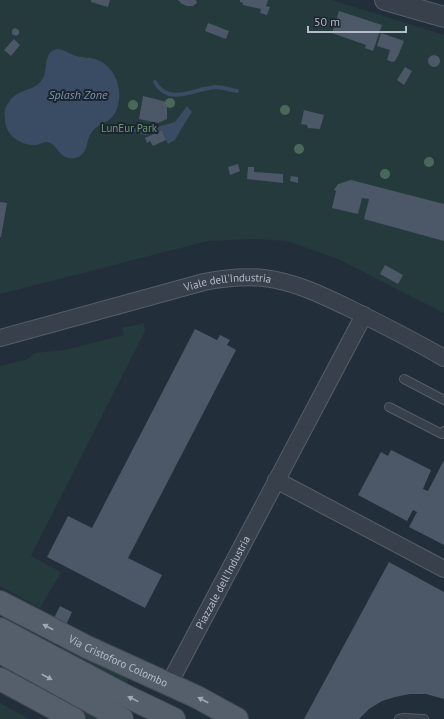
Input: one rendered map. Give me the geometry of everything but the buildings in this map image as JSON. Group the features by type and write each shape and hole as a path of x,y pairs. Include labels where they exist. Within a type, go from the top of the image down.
{"main road":[{"name":"Via Cristoforo Colombo","path":"0,602 87,647 197,697 237,719"},
{"path":"0,629 126,696 171,718"},
{"path":"0,652 122,719"},
{"path":"24,665 27,694"},
{"path":"130,666 171,718"},
{"path":"0,679 74,719"}],"street":[{"path":"385,0 444,17"},
{"name":"Viale dell'Industria","path":"0,338 204,282 224,278 264,278 296,285 314,291 415,341 444,358"},
{"name":"Piazzale dell'Industria","path":"169,684 364,316"},
{"path":"276,480 444,569"}],"lane":[{"path":"404,379 444,400"},
{"path":"390,407 442,434 444,431"},
{"path":"399,719 424,719"}],"green space":[{"name":"LunEur Park","path":"0,0 332,0 444,35 444,313 338,259 287,241 252,239 208,241 0,294"},
{"path":"144,323 145,331 31,556 61,572 40,608 0,586 0,366 28,359 35,353 65,350 124,335 122,328"},
{"path":"62,645 126,676 128,682 126,684 61,649"},
{"path":"44,688 104,719 87,719 41,693 41,690"},
{"path":"0,703 29,719 0,719"}],"water":[{"name":"Splash Zone","path":"57,49 76,56 100,61 111,70 115,76 119,90 116,111 111,118 92,132 82,154 79,157 74,158 69,158 61,154 51,143 46,142 33,145 21,142 13,137 5,122 5,112 8,104 17,94 34,87 41,81 44,77 49,54"},
{"path":"187,106 192,112 175,140 168,144 162,130 156,133 154,128 175,122"}],"waterway":[{"path":"155,82 167,93 175,95 216,87 237,91"},
{"path":"125,127 145,133 155,131"}]}
